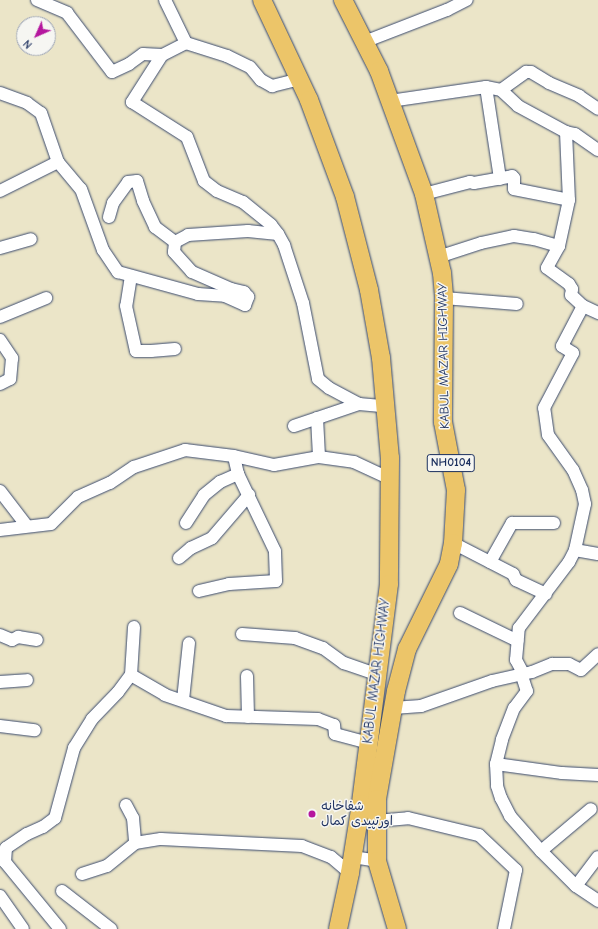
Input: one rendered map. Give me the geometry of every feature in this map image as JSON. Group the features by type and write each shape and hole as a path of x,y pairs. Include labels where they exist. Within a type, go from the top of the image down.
{"highway":[{"name":"KABUL MAZAR HIGHWAY","path":"262,0 300,79 346,197 369,290 381,358 390,479 389,584 351,865 338,929"},
{"name":"KABUL MAZAR HIGHWAY","path":"343,0 379,71 424,194 442,273 444,298 443,422 456,490 453,543 448,564 407,648 393,708 377,799 377,861 397,929"}],"street":[{"path":"37,0 67,13 112,72 130,64 143,54 162,55 186,43 227,56 250,67 261,80 272,86 300,79"},
{"path":"164,0 186,43"},
{"path":"364,42 447,10 466,0"},
{"path":"162,55 132,102 187,137 204,181 217,191 243,202 271,225 278,234 284,245 303,303 318,379 329,388 359,404"},
{"path":"501,90 526,72 531,72 549,83 579,96 597,106"},
{"path":"390,101 486,87 501,90 518,106 566,132 575,134 598,150"},
{"path":"486,87 500,178"},
{"path":"0,93 27,103 41,113 58,162 81,189 102,250 118,272 198,294 225,296 245,305 248,297 244,292 231,289 192,272 174,252 175,242"},
{"path":"566,132 569,200 559,246 547,268 569,284 572,289 571,295 583,306 598,313"},
{"path":"0,192 58,162"},
{"path":"110,218 113,203 128,182 139,177 142,201 155,227 175,242"},
{"path":"424,194 470,182 474,183 513,177 514,189 569,200"},
{"path":"175,242 188,235 248,231 278,234"},
{"path":"438,257 481,243 514,236 534,239 559,246"},
{"path":"0,248 31,239"},
{"path":"131,276 126,306 136,351 151,352 175,349"},
{"path":"0,317 46,298"},
{"path":"444,298 517,304"},
{"path":"583,306 562,346 573,353 544,408 548,435 573,470 585,498 575,550 546,594 520,628 516,660 522,673 527,691 514,708 502,740 496,764 497,786 510,816 541,851 576,886 598,901"},
{"path":"0,340 12,358 10,379 0,384"},
{"path":"294,426 359,404 384,406"},
{"path":"317,418 319,456"},
{"path":"0,530 51,524 78,497 110,483 134,467 185,450 234,456 274,465 319,456 354,462 390,479"},
{"path":"199,591 229,584 276,580 275,551 238,474 234,456"},
{"path":"186,523 204,495 220,482 238,474"},
{"path":"0,491 27,526"},
{"path":"179,558 191,548 212,538 249,495"},
{"path":"490,562 512,523 554,523"},
{"path":"453,543 514,575 516,580 546,594"},
{"path":"575,550 598,554"},
{"path":"460,613 518,642"},
{"path":"60,929 5,862 6,848 27,834 43,827 55,818 74,748 92,719 118,692 131,675 134,627"},
{"path":"242,634 294,638 323,648 344,663 376,674"},
{"path":"0,635 12,640 18,637 37,640"},
{"path":"183,700 189,643"},
{"path":"393,708 421,706 552,664 569,664 581,670 598,654"},
{"path":"131,675 165,695 226,716 318,719 334,725 335,734 368,743"},
{"path":"247,676 248,717"},
{"path":"0,682 27,680"},
{"path":"0,726 35,730"},
{"path":"496,764 598,776"},
{"path":"126,804 133,818 135,843"},
{"path":"541,851 591,809"},
{"path":"376,821 408,818 479,835 516,870 504,929"},
{"path":"82,874 107,866 135,843 161,839 302,846 351,865 377,861"},
{"path":"576,886 598,857"},
{"path":"62,891 111,929"},
{"path":"0,896 23,929"}],"place":[{"name":"شفاخانه اورتپیدی کمال","path":"312,814"}]}
